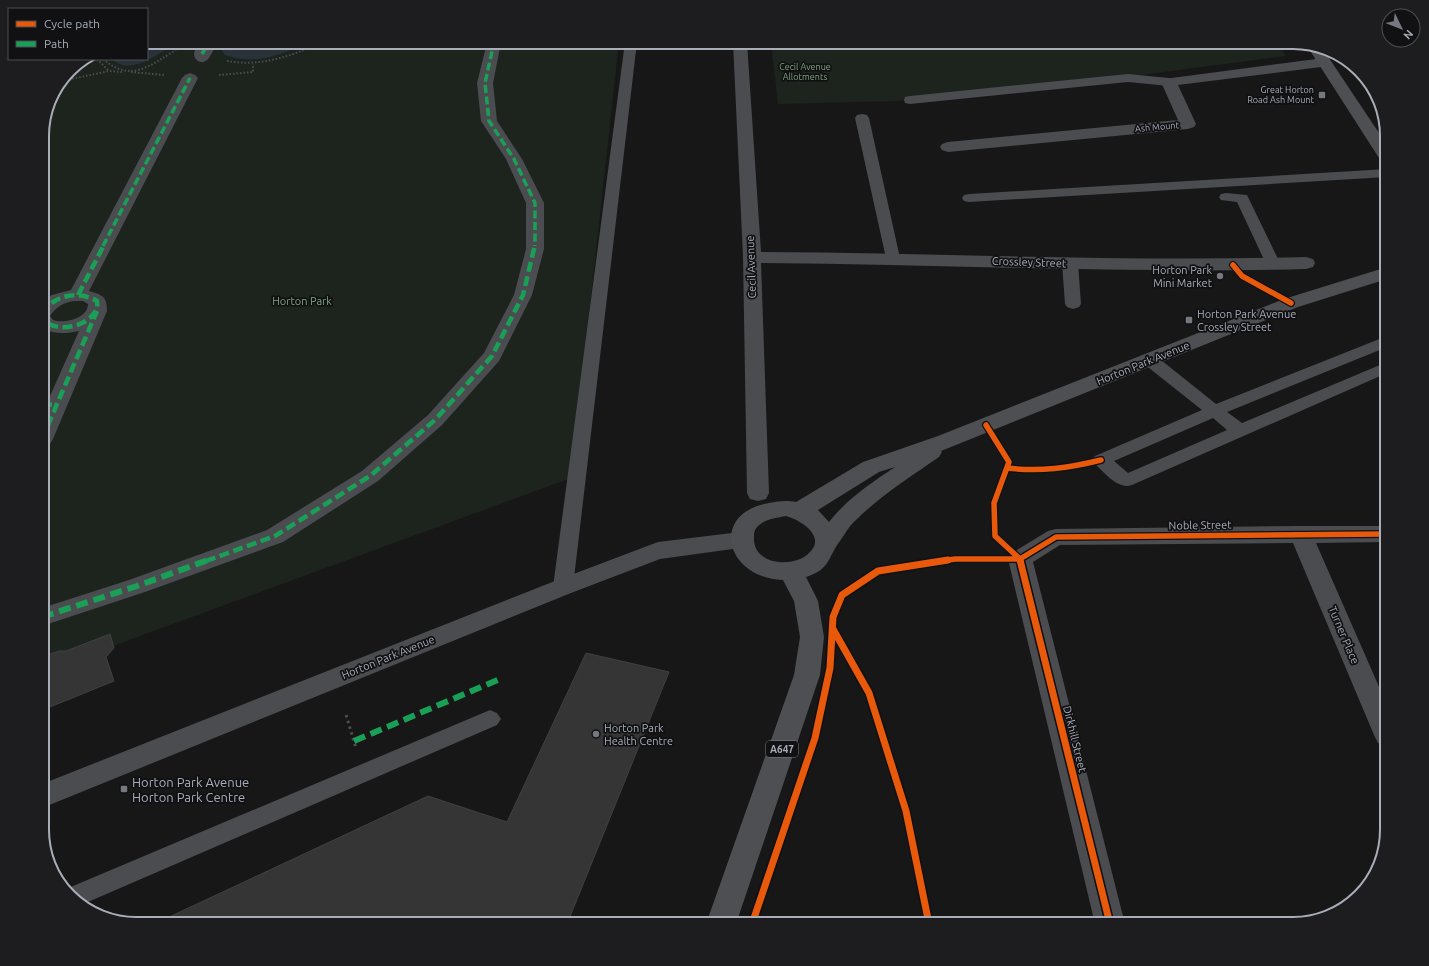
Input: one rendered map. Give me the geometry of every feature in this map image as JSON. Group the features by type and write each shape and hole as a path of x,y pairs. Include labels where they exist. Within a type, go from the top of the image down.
{"main road":[{"path":"1320,56 1380,147"},
{"name":"Horton Park Avenue","path":"789,510 871,466 946,441 1291,303 1380,275"},
{"name":"Horton Park Avenue","path":"826,543 846,516 873,493 946,441"},
{"path":"772,509 789,510 810,516 820,524 825,533 826,543 823,553 816,562 805,568 792,572 777,571 763,567 751,560 743,551 740,540 742,530 752,518 759,513 772,509"},
{"name":"A647","path":"723,917 807,675 812,637 806,601 792,572"}],"street":[{"path":"49,615 137,586 275,536 370,476 434,420 492,356 523,295 535,248 535,203 514,159 489,121 485,83 493,49"},
{"name":"Cecil Avenue","path":"740,49 752,257 758,492 752,518"},
{"path":"1169,82 1320,56"},
{"path":"78,295 190,78"},
{"name":"Ash Mount","path":"948,147 1188,124 1169,82"},
{"name":"Crossley Street","path":"752,257 893,258 1070,263 1233,265 1306,263"},
{"path":"49,307 54,302 66,296 78,295 92,297 97,301 98,306 97,311 49,404"},
{"path":"49,325 54,327 68,327 88,320 97,311"},
{"path":"758,492 768,502 789,510"},
{"name":"Turner Place","path":"1301,534 1380,719"},
{"name":"Noble Street","path":"1020,560 1056,537 1380,534"},
{"name":"Horton Park Avenue","path":"49,793 563,587 658,551 740,540"},
{"name":"Dirkhill Street","path":"1020,560 1108,917"}],"lane":[{"path":"563,587 630,49"},
{"path":"910,100 1128,78 1169,82"},
{"path":"862,118 893,258"},
{"path":"969,198 1380,173"},
{"path":"1226,197 1242,198 1272,263"},
{"path":"1070,263 1072,304"},
{"path":"1380,344 1214,410 1101,460 1126,481 1239,430 1380,370"},
{"path":"1150,360 1239,430"},
{"path":"78,895 490,719"}],"path":[{"path":"98,60 109,71"},
{"path":"104,60 114,68 129,72"},
{"path":"70,79 109,71 190,78 253,72 253,64"},
{"path":"346,715 365,773"}],"green space":[{"name":"Horton Park","path":"148,49 618,49 571,478 49,669 49,130 52,113 56,103 61,92 74,74 94,60 148,60"},
{"name":"Cecil Avenue Allotments","path":"772,49 1282,49 1286,56 1013,92 897,101 778,104"}],"shaded area":[{"path":"148,49 166,49 148,60"},
{"path":"221,49 294,49 258,59 236,58 225,55"},
{"path":"114,60 147,60 136,64 120,64"}],"building":[{"path":"110,634 114,648 106,657 114,681 50,707 49,655 59,651 66,651"},
{"name":"Horton Park Health Centre","path":"586,653 669,672 570,917 169,917 428,796 507,822"}],"marked path":[{"path":"202,54 205,49"},
{"path":"49,615 137,586 275,536 370,476 435,420 492,356 523,295 535,249 535,203 514,159 489,121 485,83 493,49"},
{"path":"78,295 190,78"},
{"path":"49,305 66,296 75,295 91,297 97,301 97,309 92,316 84,322 74,326 64,327 54,327 49,325"},
{"path":"49,423 97,311"},
{"path":"49,404 57,405"},
{"path":"354,741 500,679"}],"cycle path":[{"path":"1233,265 1242,276 1291,303"},
{"path":"754,917 815,738 830,668 833,617 842,595 878,571 955,559 1020,559 995,536 994,503 1009,462 986,425"},
{"path":"1007,468 1032,471 1054,470 1101,460"},
{"path":"1108,917 1020,559 1056,537 1380,534"},
{"path":"833,629 869,693 906,811 928,917"}],"place":[{"name":"Great Horton Road Ash Mount","path":"1322,95"},
{"name":"Horton Park Mini Market","path":"1220,276"},
{"name":"Horton Park Avenue Crossley Street","path":"1189,320"},
{"name":"Horton Park Health Centre","path":"596,734"},
{"name":"Horton Park Avenue Horton Park Centre","path":"124,789"}]}
